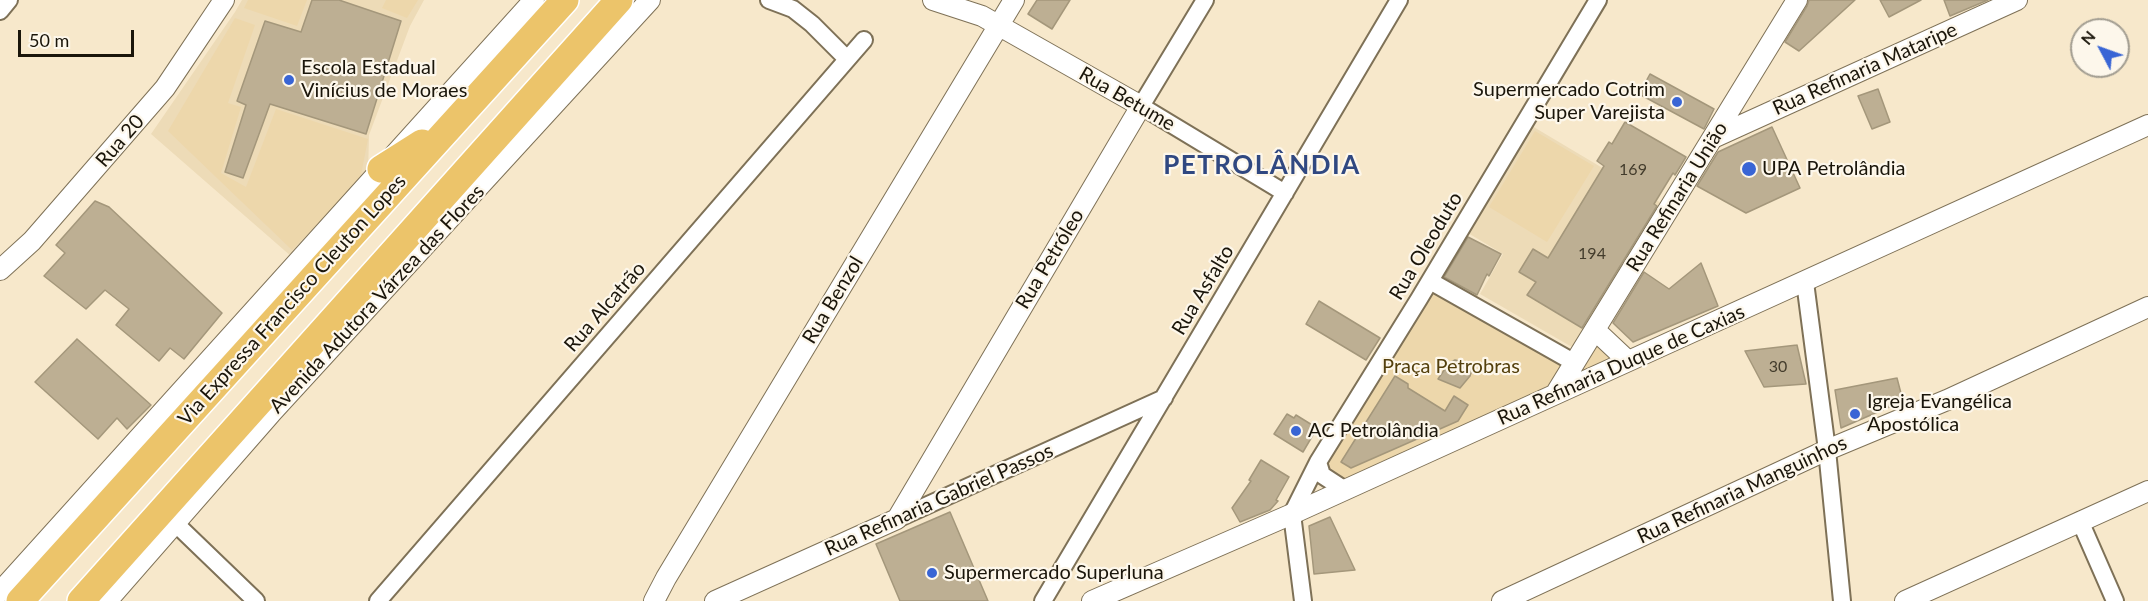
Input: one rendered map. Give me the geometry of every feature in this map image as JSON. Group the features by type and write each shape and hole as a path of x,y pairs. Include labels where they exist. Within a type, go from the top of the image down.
{"highway":[{"name":"Via Expressa Francisco Cleuton Lopes","path":"20,601 565,0"},
{"path":"81,601 619,0"},
{"path":"381,170 453,122"}],"street":[{"path":"0,11 9,0"},
{"name":"Rua 20","path":"0,270 32,241 165,88 224,0"},
{"path":"0,592 534,0"},
{"name":"Avenida Adutora Várzea das Flores","path":"107,601 274,410 650,0"},
{"path":"769,0 793,9 812,24 847,59"},
{"name":"Rua Betume","path":"933,0 986,14 1285,193"},
{"name":"Rua Benzol","path":"654,601 986,14 1014,0"},
{"name":"Rua Petróleo","path":"897,519 1205,0"},
{"name":"Rua Asfalto","path":"1043,601 1399,0"},
{"name":"Rua Refinaria Mataripe","path":"1713,138 2017,0"},
{"name":"Rua Oleoduto","path":"1292,514 1317,462 1430,281 1594,3"},
{"name":"Rua Refinaria União","path":"1556,393 1713,138 1788,5"},
{"name":"Rua Alcatrão","path":"378,601 864,40"},
{"name":"Rua Refinaria Duque de Caxias","path":"1092,601 1292,514 2148,125"},
{"path":"1430,281 1575,363"},
{"path":"1805,282 1827,450 1842,601"},
{"name":"Rua Refinaria Manguinhos","path":"1502,601 1827,450 1947,400 2148,307"},
{"path":"1595,330 1628,361"},
{"name":"Rua Refinaria Gabriel Passos","path":"715,601 1164,398"},
{"path":"1317,462 1322,475 1345,490"},
{"path":"1905,601 2148,491"},
{"path":"1292,514 1303,601"},
{"path":"2080,521 2115,601"},
{"path":"175,523 256,601"}],"shaded area":[{"name":"Escola Estadual Vinícius de Moraes","path":"242,0 424,0 410,26 369,135 368,176 292,257 151,134"},
{"path":"1532,126 1663,204 1572,347 1480,294 1503,254 1468,233"}],"green space":[{"path":"248,0 307,0 297,26 244,8"},
{"path":"386,0 418,0 407,18 382,8"},
{"path":"235,18 255,25 228,103 241,107 221,173 246,187 276,109 368,139 360,180 292,250 168,131"},
{"path":"1535,131 1594,166 1547,242 1489,207"},
{"name":"Praça Petrobras","path":"1431,285 1563,363 1547,392 1342,482 1327,474 1322,462"},
{"name":"Praça Petrobras","path":"1596,342 1615,361 1578,373"}],"building":[{"path":"312,0 339,0 401,21 366,134 270,104 243,178 225,172 246,105 237,101 265,21 301,32"},
{"path":"1037,0 1070,0 1052,29 1028,14"},
{"path":"1809,0 1855,0 1799,51 1785,42"},
{"path":"1880,0 1921,0 1889,17"},
{"path":"1944,0 1988,0 1950,16"},
{"name":"Supermercado Cotrim Super Varejista","path":"1650,74 1714,109 1704,129 1639,94"},
{"path":"1878,89 1890,122 1872,129 1858,96"},
{"path":"1625,122 1686,157 1654,204 1657,206 1582,328 1527,295 1536,282 1519,272 1533,249 1548,258 1604,166 1597,161 1609,142 1612,144"},
{"name":"UPA Petrolândia","path":"1772,127 1800,188 1746,213 1697,186 1718,152"},
{"path":"95,201 109,207 222,313 184,359 170,348 159,361 116,325 129,309 105,290 86,309 44,276 65,253 56,245"},
{"path":"1468,237 1501,254 1489,276 1487,274 1477,295 1444,277"},
{"path":"1701,263 1718,306 1633,342 1613,323 1644,272 1669,289"},
{"path":"1319,301 1380,338 1366,360 1306,324"},
{"path":"77,339 151,405 127,429 117,418 98,439 35,382"},
{"path":"1797,345 1806,384 1764,387 1745,351"},
{"path":"1455,360 1469,363 1473,367 1470,376 1460,388 1438,379 1449,363"},
{"path":"1395,376 1408,384 1408,388 1445,411 1454,396 1468,405 1458,421 1351,468 1341,462"},
{"name":"Igreja Evangélica Apostólica","path":"1897,378 1903,401 1841,428 1835,390"},
{"name":"AC Petrolândia","path":"1287,414 1294,418 1296,415 1317,428 1303,452 1274,434"},
{"path":"1261,460 1289,477 1276,500 1278,501 1270,510 1240,522 1232,508 1251,481 1249,480"},
{"name":"Supermercado Superluna","path":"950,512 988,601 900,601 876,544"},
{"path":"1330,517 1355,570 1314,574 1309,526"}],"place":[{"name":"Escola Estadual Vinícius de Moraes","path":"289,80"},
{"name":"Supermercado Cotrim Super Varejista","path":"1677,102"},
{"name":"UPA Petrolândia","path":"1749,169"},
{"name":"Igreja Evangélica Apostólica","path":"1855,414"},
{"name":"AC Petrolândia","path":"1296,431"},
{"name":"Supermercado Superluna","path":"932,573"}],"district":[{"name":"PETROLÂNDIA","path":"1262,166"}]}
